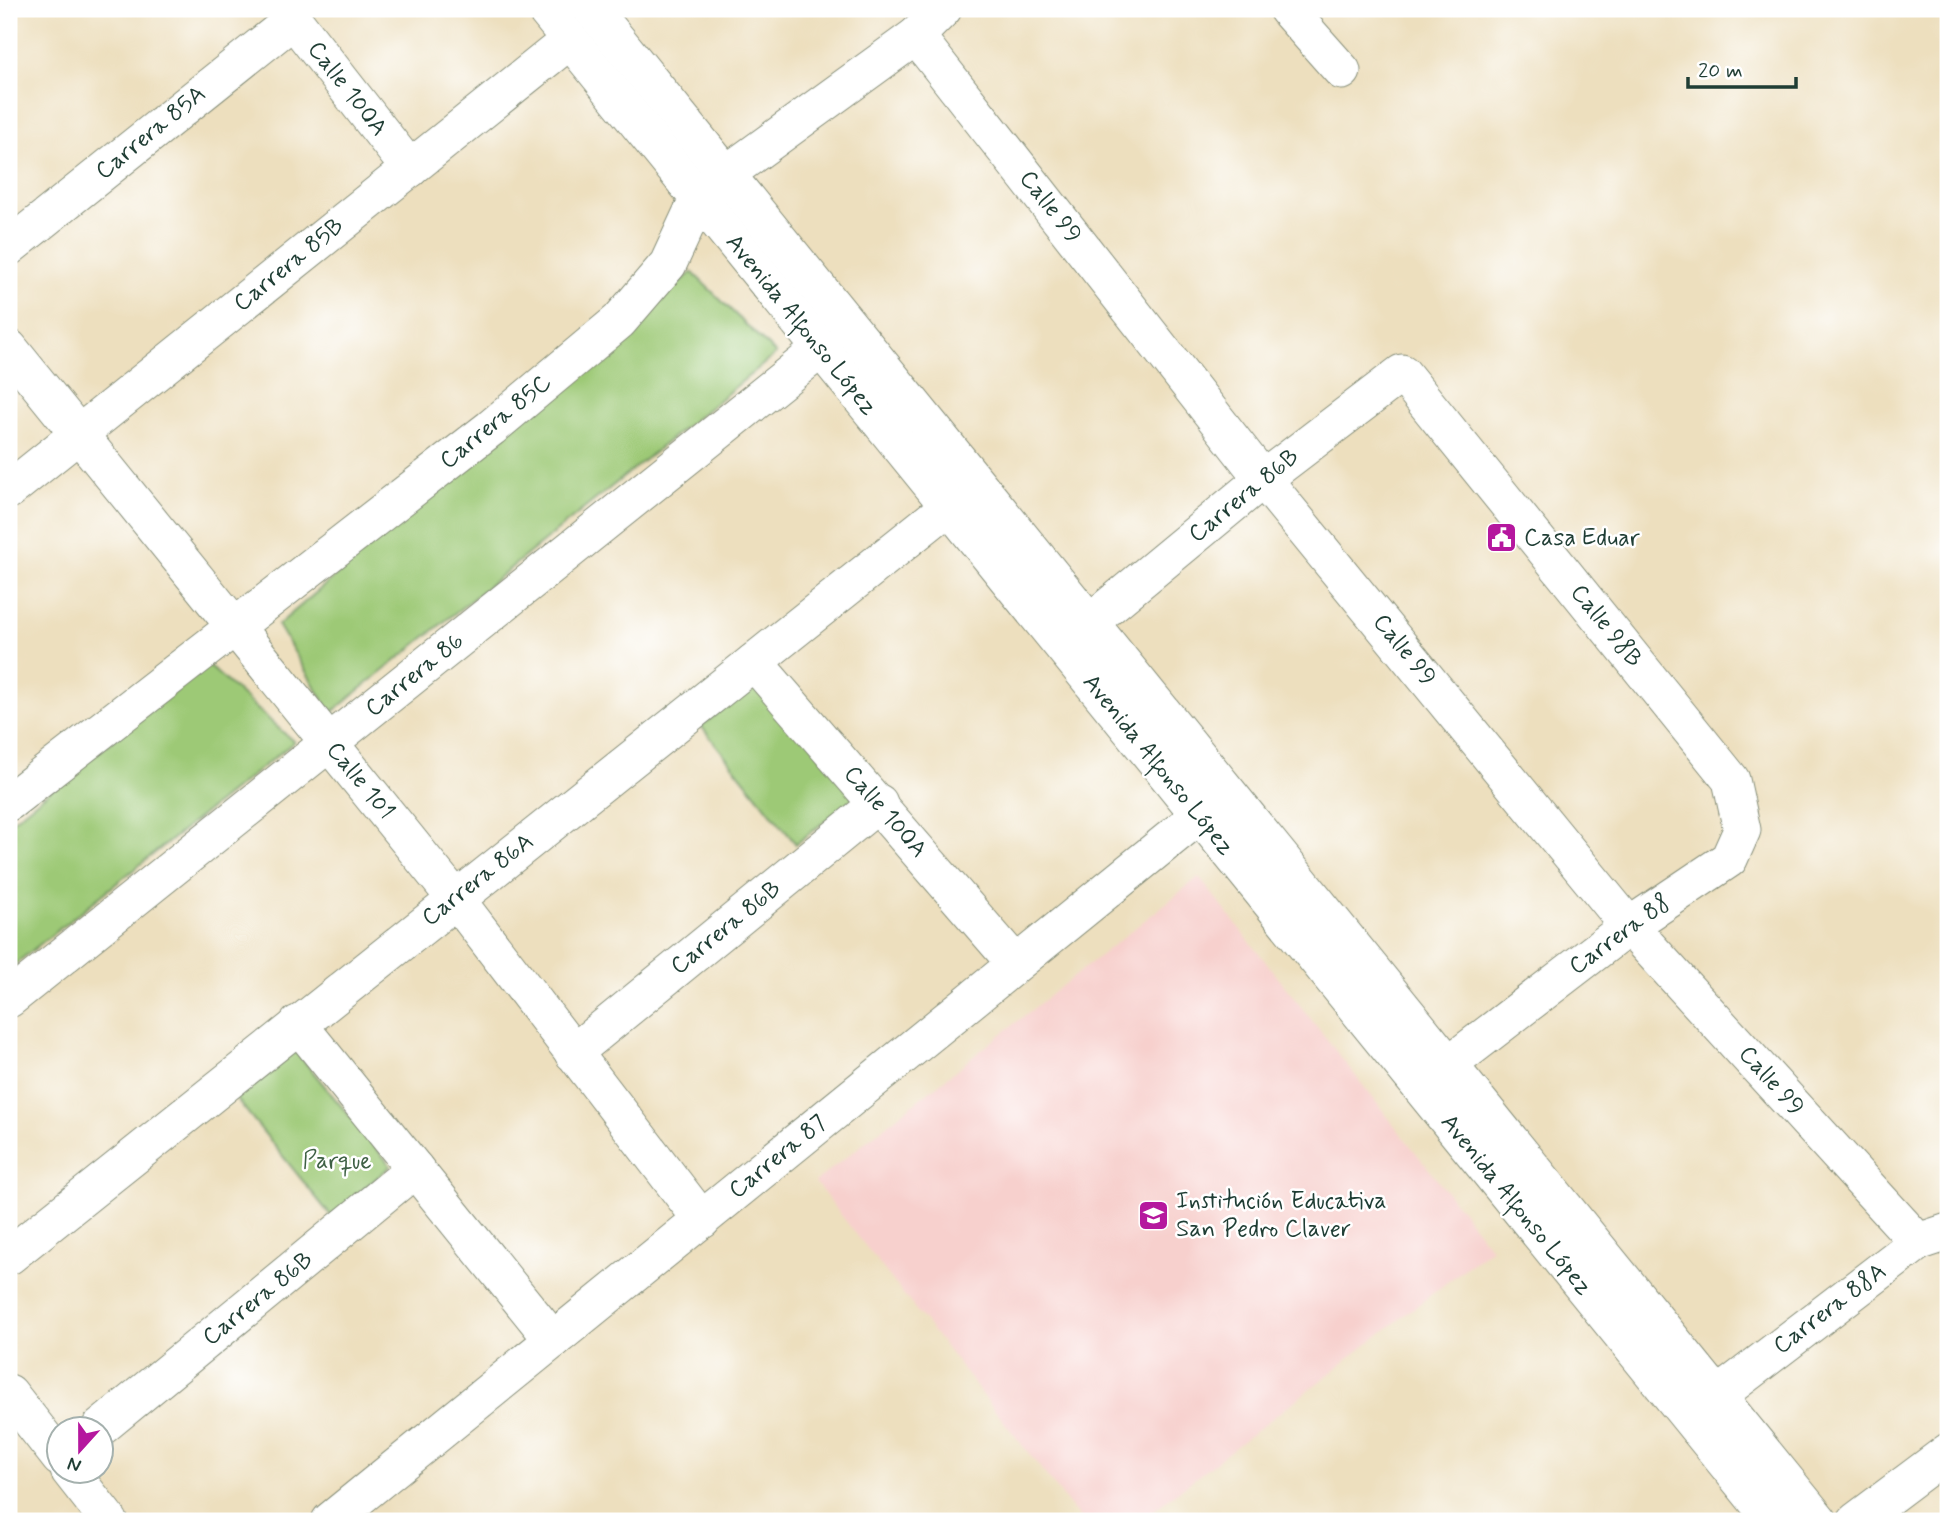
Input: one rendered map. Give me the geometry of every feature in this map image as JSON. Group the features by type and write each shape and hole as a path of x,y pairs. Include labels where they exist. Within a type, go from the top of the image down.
{"street":[{"name":"Avenida Alfonso López","path":"545,9 570,40 712,186 1089,624 1819,1521"},
{"name":"Avenida Alfonso López","path":"592,9 821,349 1773,1521"},
{"name":"Carrera 85C","path":"9,802 491,428 620,321 668,264 712,186 916,36 943,9"},
{"path":"1287,9 1342,71"},
{"name":"Calle 100A","path":"289,14 410,169"},
{"name":"Carrera 85A","path":"9,247 289,14"},
{"name":"Calle 99","path":"916,36 1263,479 1629,926 1933,1237"},
{"name":"Carrera 85B","path":"9,490 570,40"},
{"name":"Calle 101","path":"9,348 455,898 702,1220"},
{"name":"Carrera 86","path":"9,999 821,349"},
{"name":"Carrera 86B","path":"1089,624 1263,479 1402,373"},
{"name":"Calle 98B","path":"1402,373 1731,780"},
{"name":"Carrera 86A","path":"9,1256 948,507"},
{"name":"Calle 100A","path":"754,662 1015,963"},
{"name":"Carrera 88","path":"1448,1065 1629,926 1728,859 1742,830 1731,780"},
{"name":"Carrera 87","path":"330,1521 1227,793"},
{"name":"Carrera 86B","path":"573,1052 879,803"},
{"path":"298,1024 553,1340"},
{"name":"Carrera 86B","path":"116,1416 415,1169"},
{"name":"Carrera 88A","path":"1717,1396 1933,1237"},
{"path":"9,1393 46,1440"},
{"path":"1856,1521 1948,1452"},
{"path":"79,1484 109,1521"}],"shaded area":[{"name":"Institución Educativa San Pedro Claver","path":"1199,877 1491,1248 1140,1521 1082,1521 815,1182"}],"green space":[{"path":"692,272 776,354 331,713 278,625"},
{"path":"208,665 294,742 9,969 9,823"},
{"path":"761,679 854,798 796,844 701,726"},
{"name":"Parque","path":"294,1049 391,1166 331,1216 235,1097"}],"place":[{"name":"Casa Eduar","path":"1501,538"},
{"name":"Institución Educativa San Pedro Claver","path":"1153,1215"}]}
